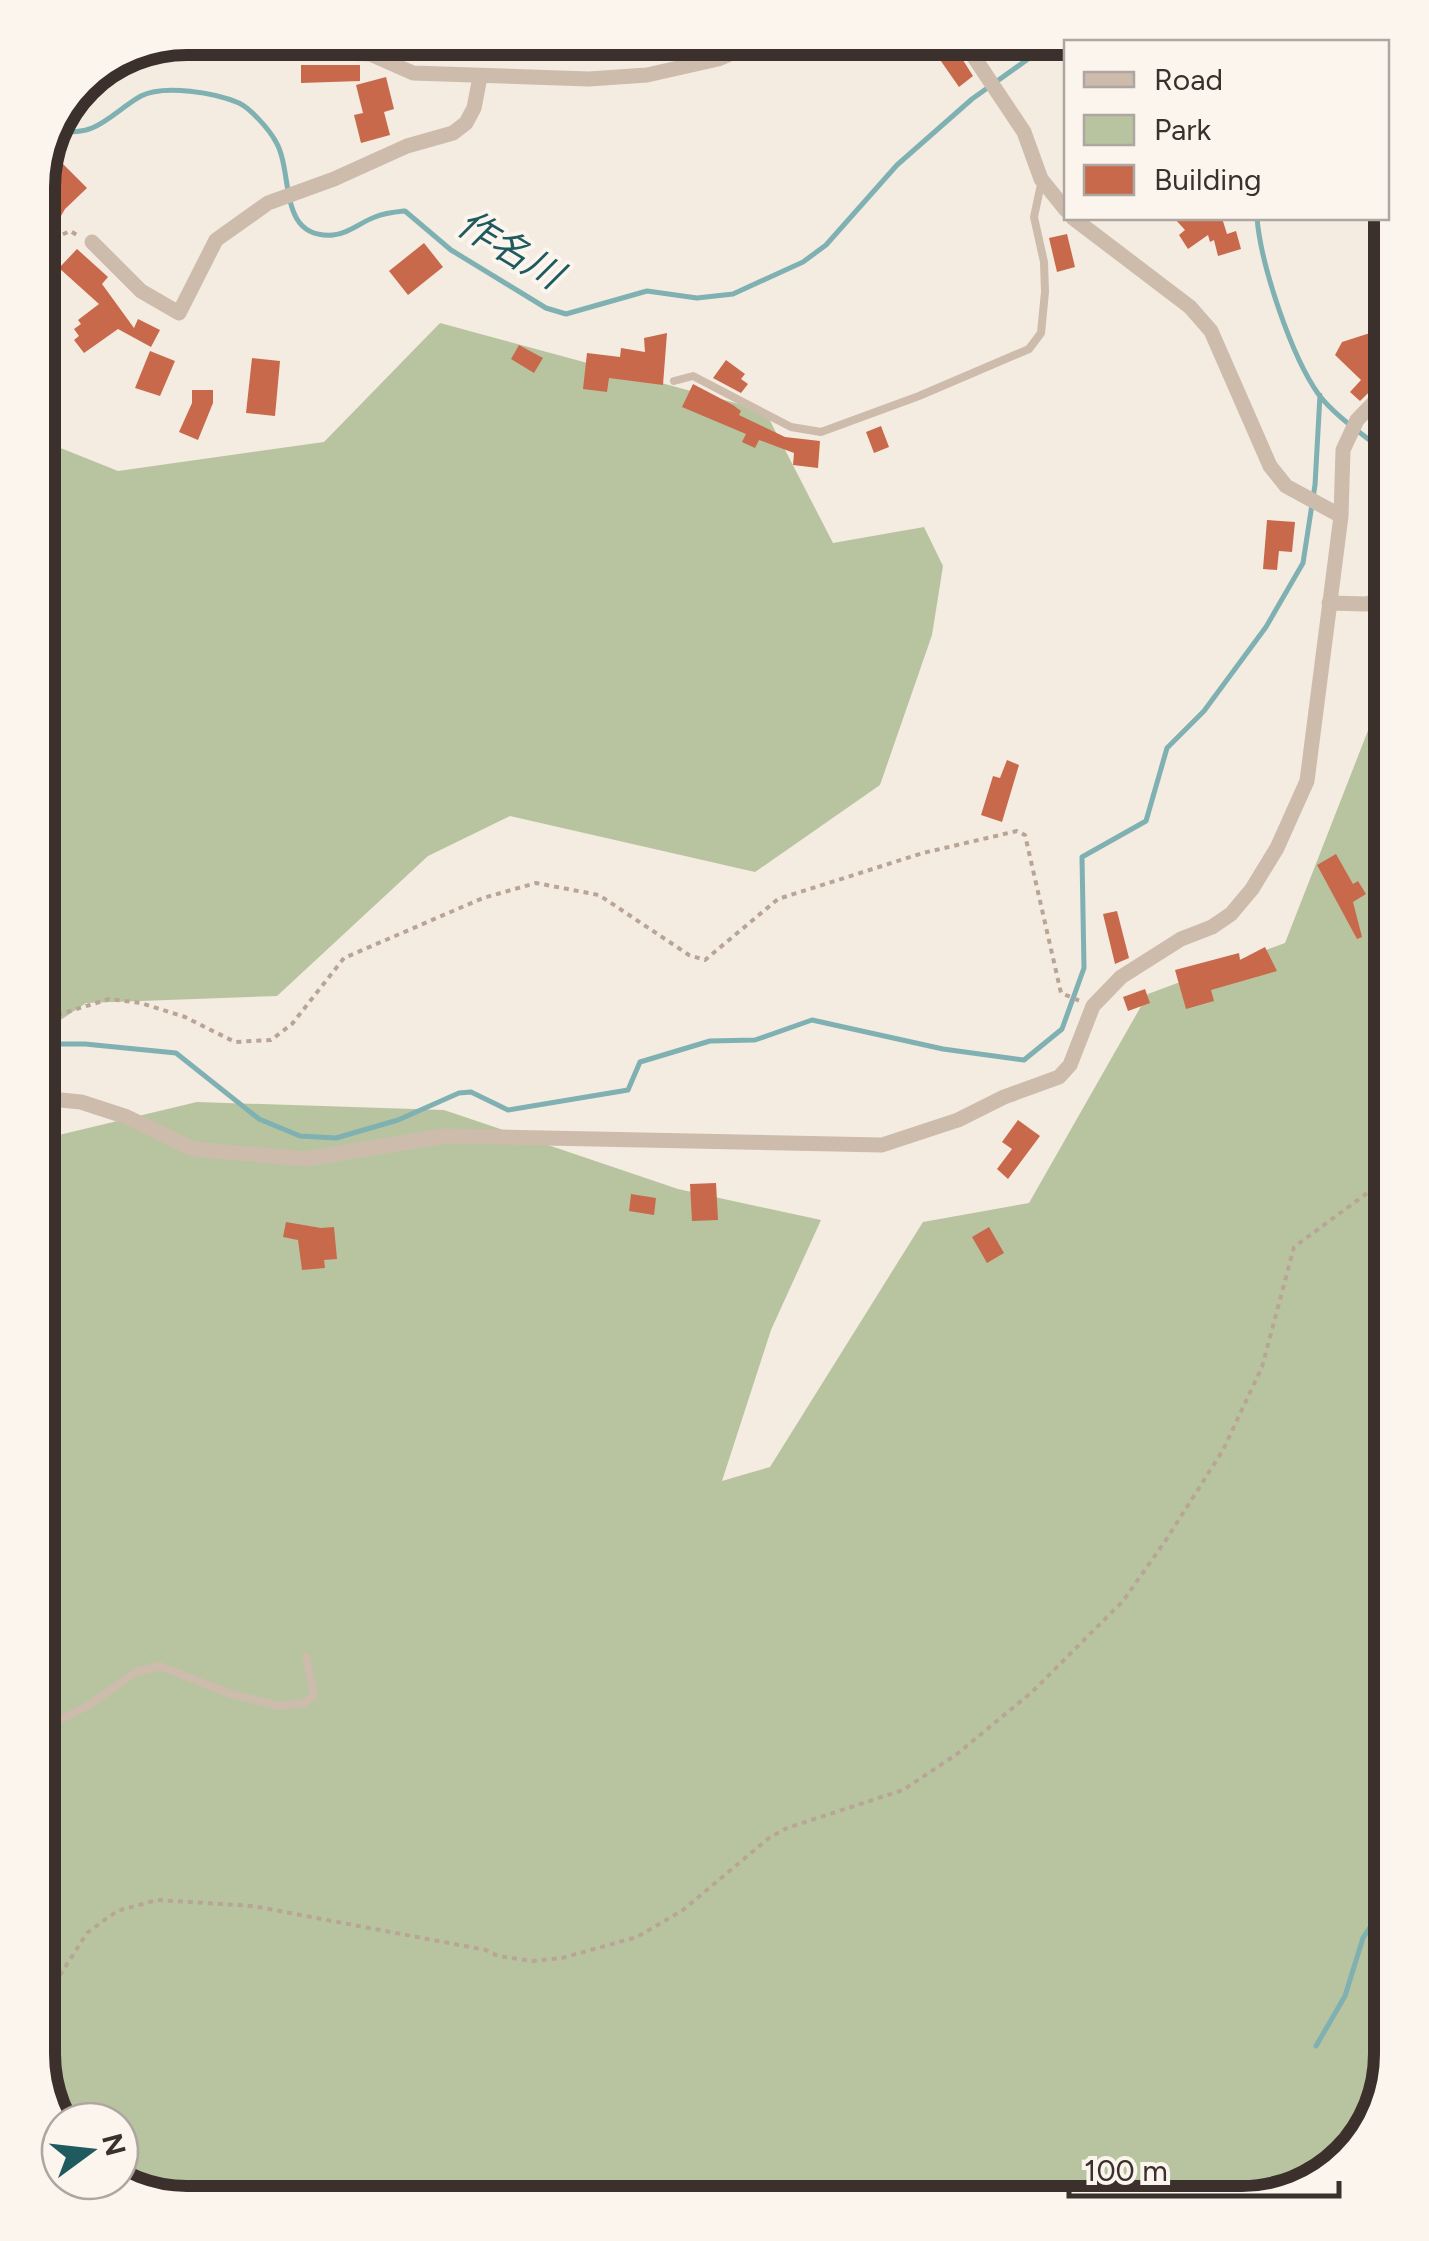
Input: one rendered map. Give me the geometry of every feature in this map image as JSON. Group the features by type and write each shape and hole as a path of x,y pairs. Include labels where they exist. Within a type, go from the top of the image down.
{"street":[{"path":"372,55 413,73 590,79 646,75 727,55"},
{"path":"973,55 1024,132 1042,179 1064,207"},
{"path":"92,242 141,291 179,313 216,240 268,203 408,146 453,133 466,123 474,108 480,76"},
{"path":"1076,220 1190,307 1211,330 1270,466 1286,486 1340,516"},
{"path":"55,1099 126,1117 192,1150 306,1159 444,1136 882,1145 958,1120 1059,1077 1070,1065 1093,1006 1121,976 1182,938 1212,927 1231,914 1252,889 1276,848 1307,781 1340,516 1343,450 1357,420 1374,403"},
{"path":"1329,603 1374,602"}],"lane":[{"path":"674,381 692,376 792,427 822,432 1029,349 1041,333 1045,292 1044,262 1034,217 1042,179"},
{"path":"55,1722 86,1707 136,1672 160,1666 232,1694 280,1706 304,1703 314,1696 306,1657"}],"path":[{"path":"987,78 1004,55"},
{"path":"55,238 70,231 92,242"},
{"path":"55,1016 109,999 141,1003 186,1017 234,1042 271,1040 292,1024 344,958 483,898 536,883 599,895 689,955 705,960 778,899 924,853 1017,831 1025,835 1062,993 1093,1006"},
{"path":"55,1982 87,1933 118,1910 157,1900 253,1906 486,1950 498,1956 532,1961 562,1958 637,1936 683,1910 768,1838 787,1828 903,1790 957,1754 1032,1692 1123,1601 1223,1450 1262,1367 1294,1247 1374,1188"},
{"path":"1373,2066 1374,2032"}],"green space":[{"path":"440,323 765,411 833,543 924,527 943,566 932,635 880,785 755,872 510,816 428,856 277,996 86,1003 55,1024 55,446 118,471 324,442"},
{"path":"1374,715 1374,2054 1364,2105 1341,2141 1300,2172 1268,2183 1242,2186 178,2186 140,2177 140,2101 64,2101 56,2071 55,1136 197,1102 444,1110 678,1189 821,1220 771,1330 722,1481 770,1467 923,1222 1029,1203 1148,994 1285,943"}],"building":[{"path":"937,55 960,55 973,76 959,87"},
{"path":"301,65 360,65 360,81 301,83"},
{"path":"386,77 394,109 384,112 390,135 361,143 354,115 363,113 356,85"},
{"path":"58,159 87,188 65,209 55,226 55,183"},
{"path":"1176,220 1223,220 1227,234 1236,231 1241,249 1218,256 1214,240 1210,242 1208,235 1188,249 1179,235 1185,230"},
{"path":"1067,234 1075,267 1057,272 1049,238"},
{"path":"424,243 443,267 408,295 389,271"},
{"path":"77,249 108,277 102,284 134,328 138,319 160,330 151,347 118,329 84,353 74,340 79,336 74,329 81,324 78,320 99,304 59,268"},
{"path":"1374,332 1374,387 1360,401 1350,392 1361,380 1335,355 1342,342"},
{"path":"667,333 663,385 609,378 607,392 583,389 587,353 620,357 621,348 645,352 644,338"},
{"path":"519,345 543,358 534,373 511,359"},
{"path":"150,351 175,361 160,396 135,388"},
{"path":"252,358 280,361 275,416 246,413"},
{"path":"726,360 745,374 741,379 748,384 741,393 713,378"},
{"path":"693,384 733,405 741,411 739,415 785,437 820,441 818,468 793,465 794,453 759,440 755,448 742,442 746,434 682,407"},
{"path":"192,390 213,390 213,403 198,440 179,432 192,403"},
{"path":"881,426 889,447 874,453 866,432"},
{"path":"1267,520 1295,522 1292,552 1279,551 1277,570 1263,569"},
{"path":"1007,760 1019,765 1002,822 981,815 993,776 1000,778"},
{"path":"1336,854 1353,884 1358,881 1366,894 1353,902 1362,937 1357,939 1317,865"},
{"path":"1117,911 1129,958 1115,964 1103,914"},
{"path":"1265,947 1277,971 1211,990 1214,1001 1186,1009 1175,970 1239,953 1240,960"},
{"path":"1145,989 1150,1003 1128,1011 1123,997"},
{"path":"1018,1120 1040,1136 1008,1179 997,1169 1012,1149 1002,1142"},
{"path":"716,1183 718,1220 692,1221 690,1184"},
{"path":"631,1194 656,1198 654,1215 629,1211"},
{"path":"286,1222 334,1227 337,1259 324,1260 325,1268 302,1270 298,1240 283,1237"},
{"path":"989,1227 1004,1253 987,1263 972,1237"}],"waterway":[{"name":"作名川","path":"68,131 93,128 151,92 190,91 229,99 254,115 276,142 290,202 303,227 333,235 378,216 405,211 451,250 546,308 566,314 647,291 697,298 733,294 803,262 826,245 897,165 972,99 1034,55"},
{"path":"1257,220 1279,310 1308,378 1331,408 1374,441"},
{"path":"55,1044 176,1053 259,1119 300,1136 336,1138 398,1120 459,1093 471,1092 508,1110 628,1090 640,1062 710,1041 755,1040 812,1020 943,1049 1024,1060 1062,1029 1084,968 1082,857 1146,821 1167,748 1204,711 1266,627 1303,563 1315,485 1320,395"},
{"path":"1316,2046 1345,1996 1363,1938 1374,1921"}]}
